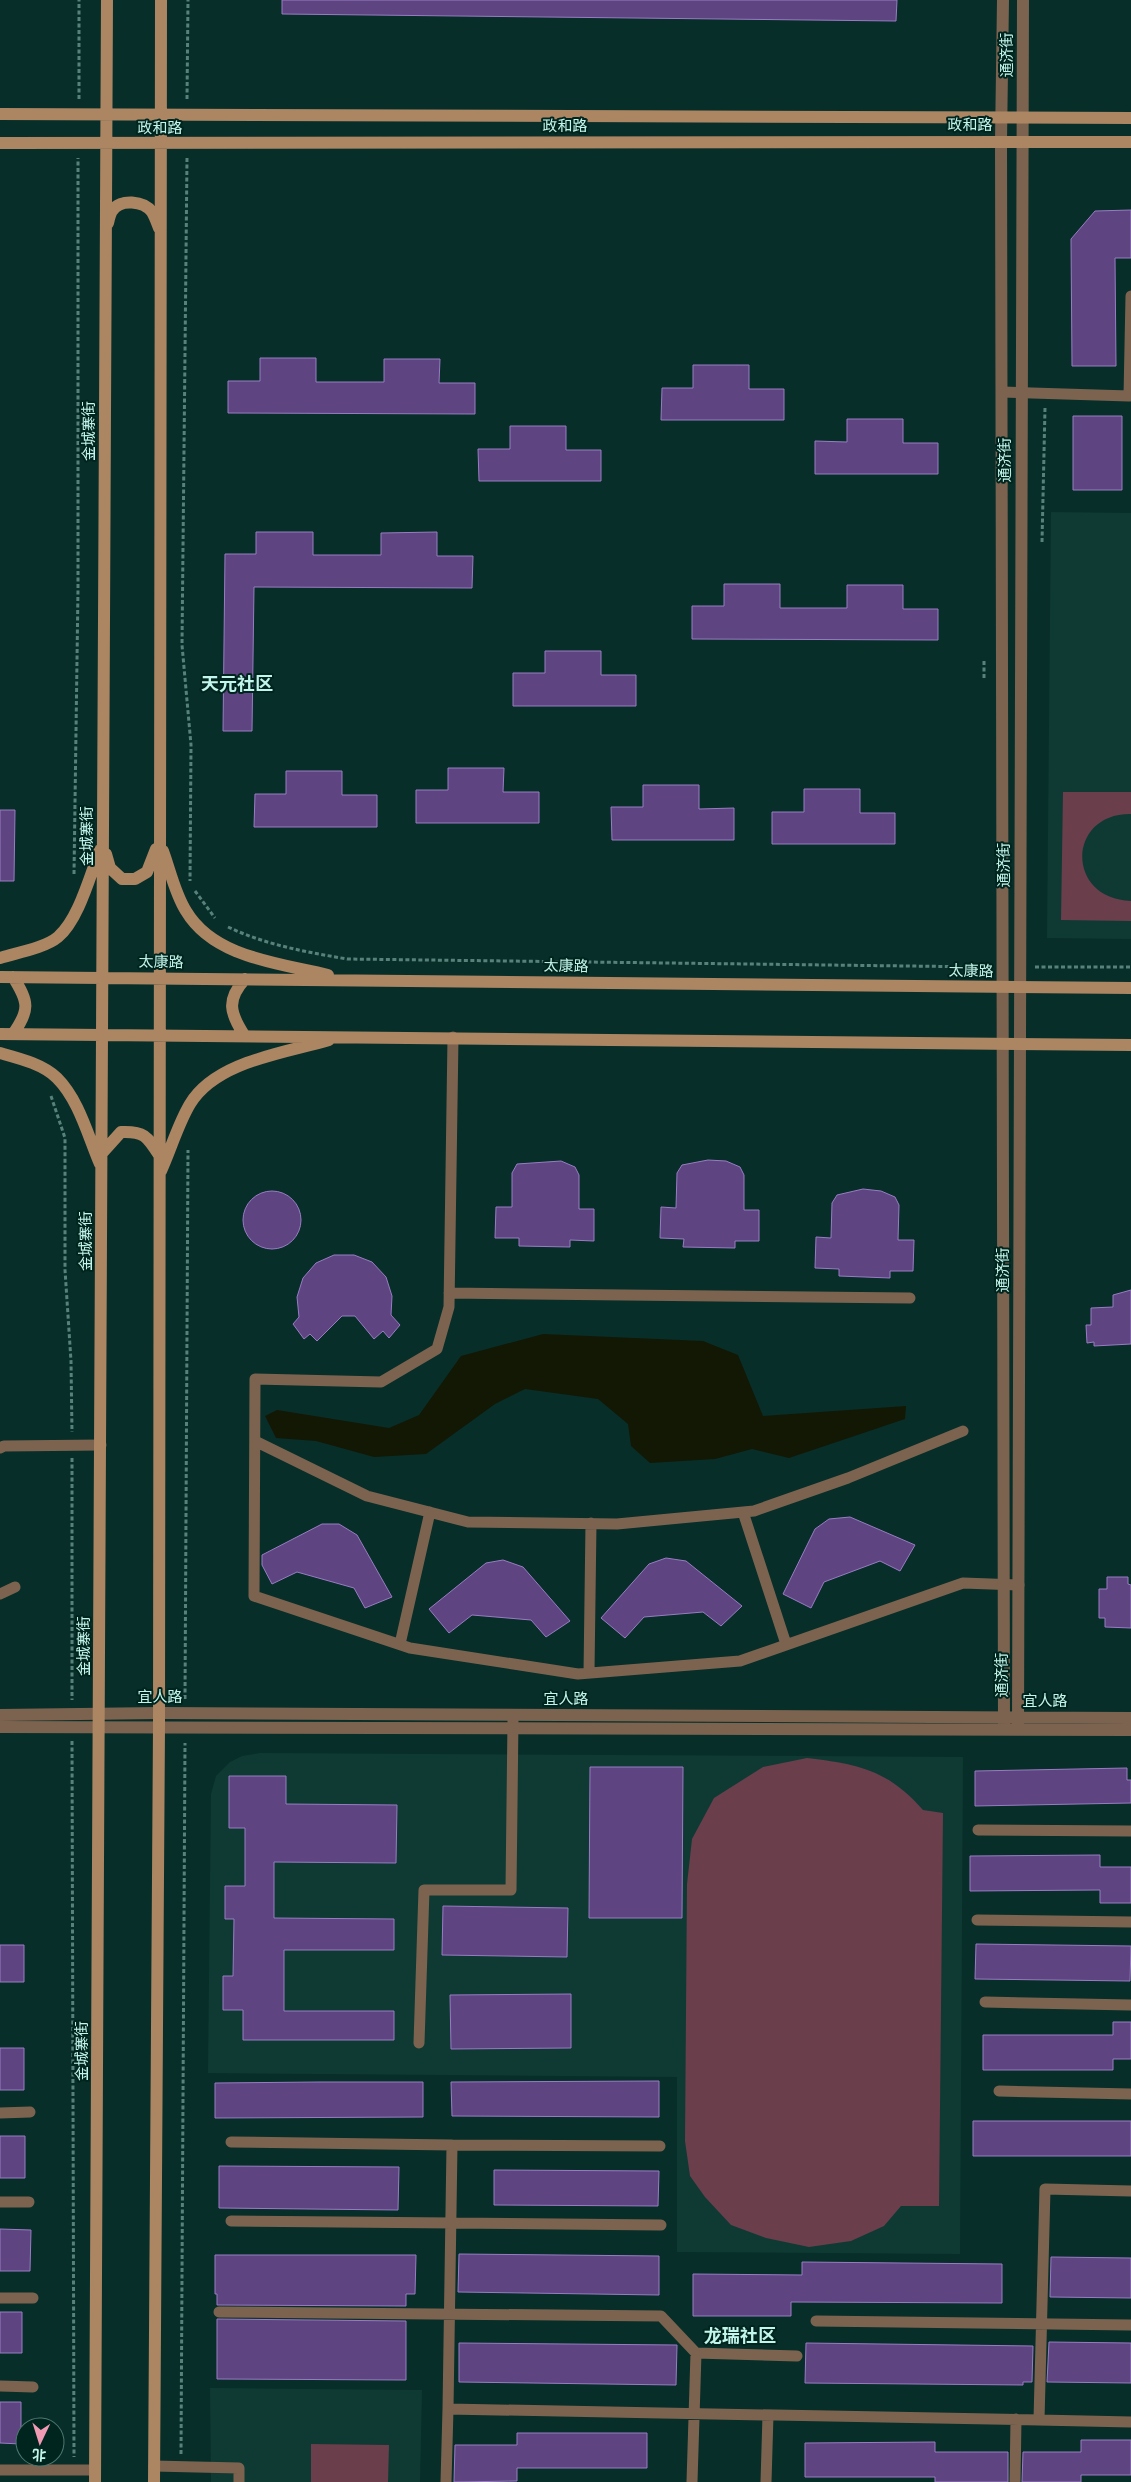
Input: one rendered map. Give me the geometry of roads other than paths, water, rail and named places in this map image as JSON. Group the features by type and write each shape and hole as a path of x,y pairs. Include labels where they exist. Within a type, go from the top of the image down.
{"main road":[{"name":"金城寨街","path":"95,2476 104,1034 103,843 107,0"},
{"path":"154,2482 159,1720 161,0"},
{"name":"政和路","path":"0,114 106,116 1131,118"},
{"name":"政和路","path":"0,143 1131,142"},
{"path":"106,230 112,212 117,206 126,203 148,207 153,213 161,232"},
{"path":"103,843 110,868 122,879 135,879 147,872 159,842"},
{"path":"159,842 186,911 207,936 238,952 350,980"},
{"path":"0,958 33,948 58,937 76,913 103,843"},
{"path":"6,977 25,996 24,1018 13,1034"},
{"name":"太康路","path":"6,977 1131,988"},
{"path":"244,979 234,991 233,1017 244,1035"},
{"path":"0,1034 160,1034 1131,1045"},
{"path":"160,1175 190,1104 208,1081 234,1067 344,1036"},
{"path":"0,1053 27,1061 56,1077 73,1100 103,1171"},
{"path":"103,1152 120,1132 135,1132 147,1136 160,1155"}],"street":[{"name":"通济街","path":"1003,0 1000,141 1004,1724"},
{"name":"通济街","path":"1018,1724 1023,0"},
{"name":"宜人路","path":"0,1715 72,1721 1004,1724 1131,1718"},
{"name":"宜人路","path":"0,1727 72,1721"},
{"name":"宜人路","path":"1018,1724 1131,1730"}],"lane":[{"path":"1002,392 1129,396 1131,296"},
{"path":"453,1037 449,1308 437,1349 381,1382 255,1379 254,1596 410,1648 568,1672 589,1673 740,1661 963,1582 1019,1585"},
{"path":"449,1294 910,1298"},
{"path":"254,1441 367,1496 468,1522 616,1524 754,1511 848,1478 964,1430"},
{"path":"0,1448 4,1446 101,1445"},
{"path":"400,1644 430,1512"},
{"path":"743,1512 786,1644"},
{"path":"589,1673 591,1523"},
{"path":"0,1594 14,1587"},
{"path":"419,2043 424,1890 511,1890 513,1721"},
{"path":"978,1830 1131,1831"},
{"path":"977,1920 1131,1922"},
{"path":"985,2002 1131,2006"},
{"path":"999,2091 1131,2094"},
{"path":"0,2113 30,2112"},
{"path":"231,2142 660,2146"},
{"path":"446,2482 452,2145"},
{"path":"1039,2420 1045,2189 1131,2191"},
{"path":"0,2202 29,2202"},
{"path":"231,2221 661,2225"},
{"path":"0,2298 33,2298"},
{"path":"219,2312 661,2316 696,2353 797,2356"},
{"path":"816,2321 1131,2325"},
{"path":"692,2482 696,2353"},
{"path":"0,2386 32,2386"},
{"path":"448,2409 1131,2422"},
{"path":"766,2482 768,2415"},
{"path":"1015,2482 1016,2419"},
{"path":"154,2466 239,2468 239,2482"},
{"path":"0,2470 74,2470 95,2476"}],"district":[{"name":"天元社区","path":"237,684"},
{"name":"龙瑞社区","path":"740,2336"}]}
